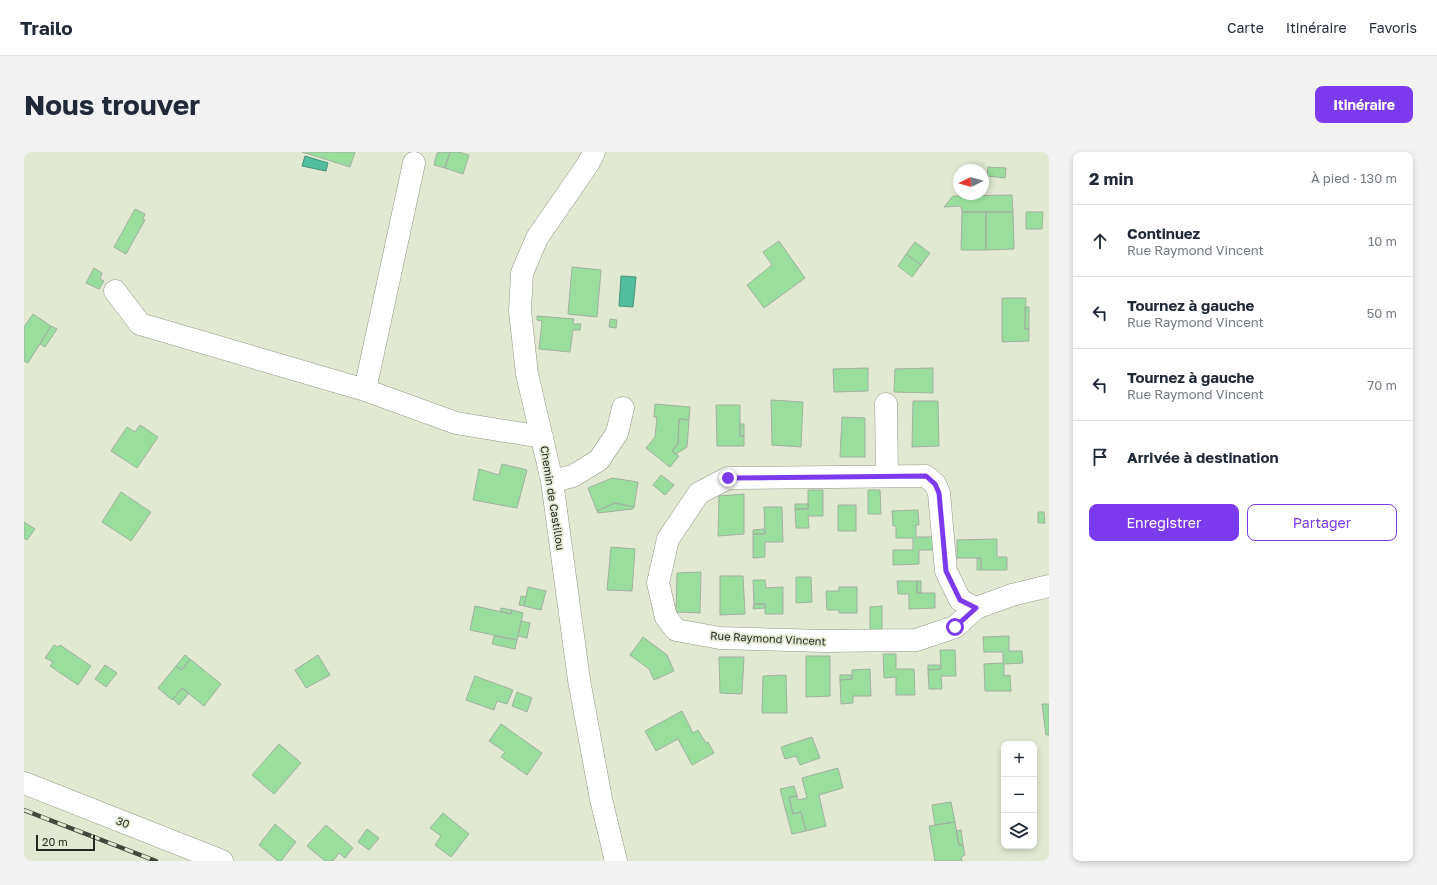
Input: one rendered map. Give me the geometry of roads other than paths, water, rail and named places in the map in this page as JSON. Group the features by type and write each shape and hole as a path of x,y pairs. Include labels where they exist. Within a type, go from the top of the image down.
{"street":[{"name":"Chemin de Castillou","path":"594,152 588,164 537,238 522,273 520,311 527,374 552,481 579,680 601,799 616,861"},
{"path":"365,390 414,163"},
{"path":"115,291 140,324 365,390 456,423 542,437"},
{"path":"886,404 887,476"},
{"path":"552,481 573,476 599,460 617,433 623,408"},
{"name":"Rue Raymond Vincent","path":"976,608 960,600 946,571 939,493 935,484 926,476 728,478 699,493 668,539 658,583 666,617 676,630 720,638 824,641 916,640 955,627 976,608 1012,595 1049,586"},
{"name":"30","path":"24,783 222,861"}],"railway":[{"path":"24,810 156,861"}]}
